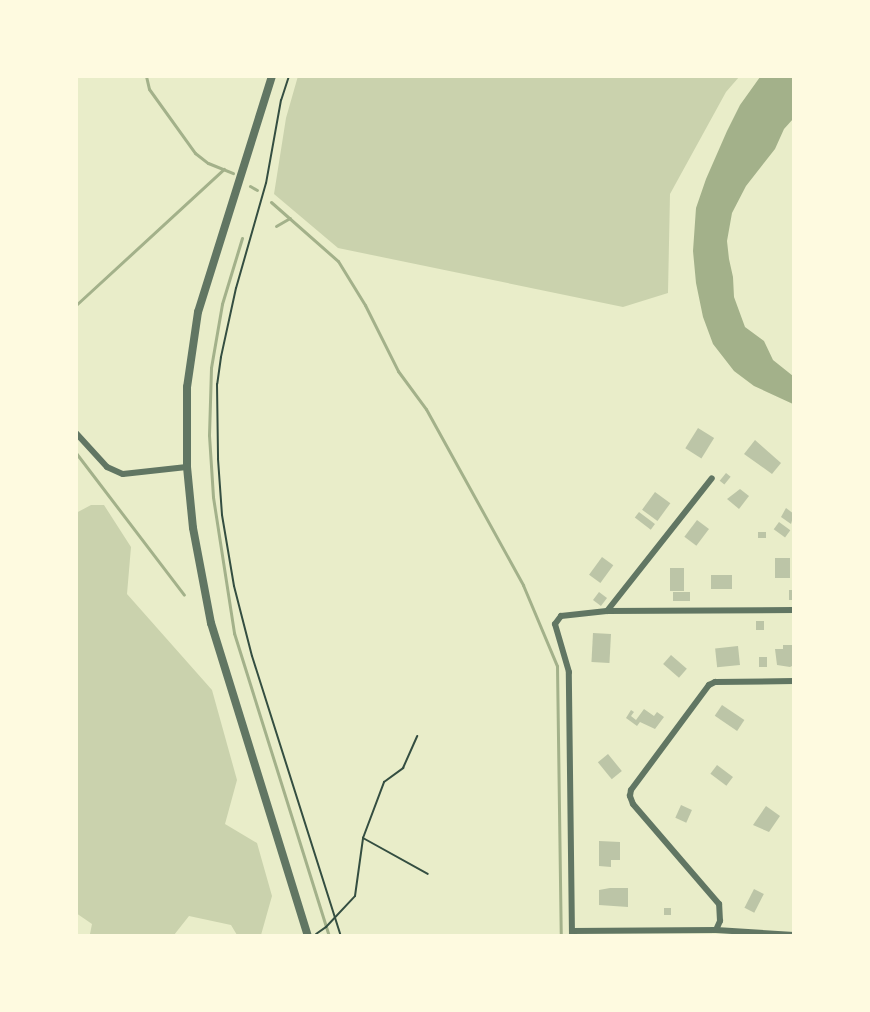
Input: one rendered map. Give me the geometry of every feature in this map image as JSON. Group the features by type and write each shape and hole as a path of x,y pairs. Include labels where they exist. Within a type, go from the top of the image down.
{"street":[{"path":"272,76 198,312 187,387 187,467 200,573 211,624 308,936"},
{"path":"76,433 107,467 123,474 187,467"},
{"path":"607,611 712,478"},
{"path":"794,610 607,611 561,616 555,624 569,672 572,933 716,930 794,935"},
{"path":"716,930 720,921 719,904 633,804 631,790 709,685 716,682 794,681"}],"path":[{"path":"289,76 281,100 266,183 236,288 221,357 217,384 218,459 222,515 233,576 252,656 341,936"},
{"path":"313,936 336,917 355,896 363,838 384,782 403,768 417,736"},
{"path":"363,838 428,874"}],"shaded area":[{"path":"298,76 739,77 726,92 670,194 668,293 623,307 338,248 274,194 286,118"},
{"path":"760,77 793,77 793,119 784,129 775,149 746,186 732,213 727,241 734,297 745,327 764,341 773,360 793,376 793,404 754,386 734,371 713,344 703,317 696,283 693,251 696,208 727,131 740,105"},
{"path":"91,505 104,505 131,547 127,594 212,690 237,780 225,824 257,843 272,896 261,935 237,935 231,925 189,916 174,935 85,935 90,934 92,924 76,913 76,513"}],"building":[{"path":"698,428 714,438 701,458 685,448"},
{"path":"755,440 781,463 772,474 744,454"},
{"path":"726,473 731,477 724,485 720,481"},
{"path":"740,489 749,496 739,509 727,499"},
{"path":"655,492 670,503 657,521 642,510"},
{"path":"786,508 794,514 791,524 781,517"},
{"path":"639,512 655,524 651,530 635,518"},
{"path":"697,520 709,529 696,546 684,537"},
{"path":"779,522 790,530 785,538 774,529"},
{"path":"758,532 766,532 766,538 758,538"},
{"path":"602,557 613,565 600,583 589,575"},
{"path":"775,558 790,558 790,578 775,578"},
{"path":"670,568 684,568 684,591 670,591"},
{"path":"711,575 732,575 732,589 711,589"},
{"path":"789,590 794,590 794,600 789,600"},
{"path":"599,592 607,598 601,606 593,600"},
{"path":"673,592 690,592 690,601 673,601"},
{"path":"756,621 764,621 764,630 756,630"},
{"path":"593,633 611,634 609,663 591,662"},
{"path":"783,645 794,645 794,665 790,667 777,665 775,649 783,649"},
{"path":"738,646 740,665 717,667 715,648"},
{"path":"671,655 687,669 679,678 663,664"},
{"path":"759,657 767,657 767,667 759,667"},
{"path":"722,705 744,720 737,731 715,716"},
{"path":"644,709 654,716 657,712 664,717 655,729 640,722 637,726 626,718 631,710 634,712 631,716 636,720"},
{"path":"608,754 622,771 612,779 598,762"},
{"path":"717,765 733,777 726,786 710,774"},
{"path":"681,805 692,810 686,823 675,818"},
{"path":"766,806 780,816 769,832 753,825"},
{"path":"599,841 620,842 620,860 611,860 611,867 599,866"},
{"path":"628,888 628,907 599,905 599,890"},
{"path":"754,889 764,894 754,913 744,908"},
{"path":"664,908 671,908 671,915 664,915"}],"waterway":[{"path":"146,76 149,89 195,153 208,163 233,173"},
{"path":"76,305 224,169"},
{"path":"250,186 257,190"},
{"path":"271,202 338,261 365,305 398,371 426,409 523,585 557,666 561,936"},
{"path":"276,226 290,218"},
{"path":"242,238 222,304 211,368 209,435 213,497 234,633 329,936"},
{"path":"76,453 184,595"}]}
